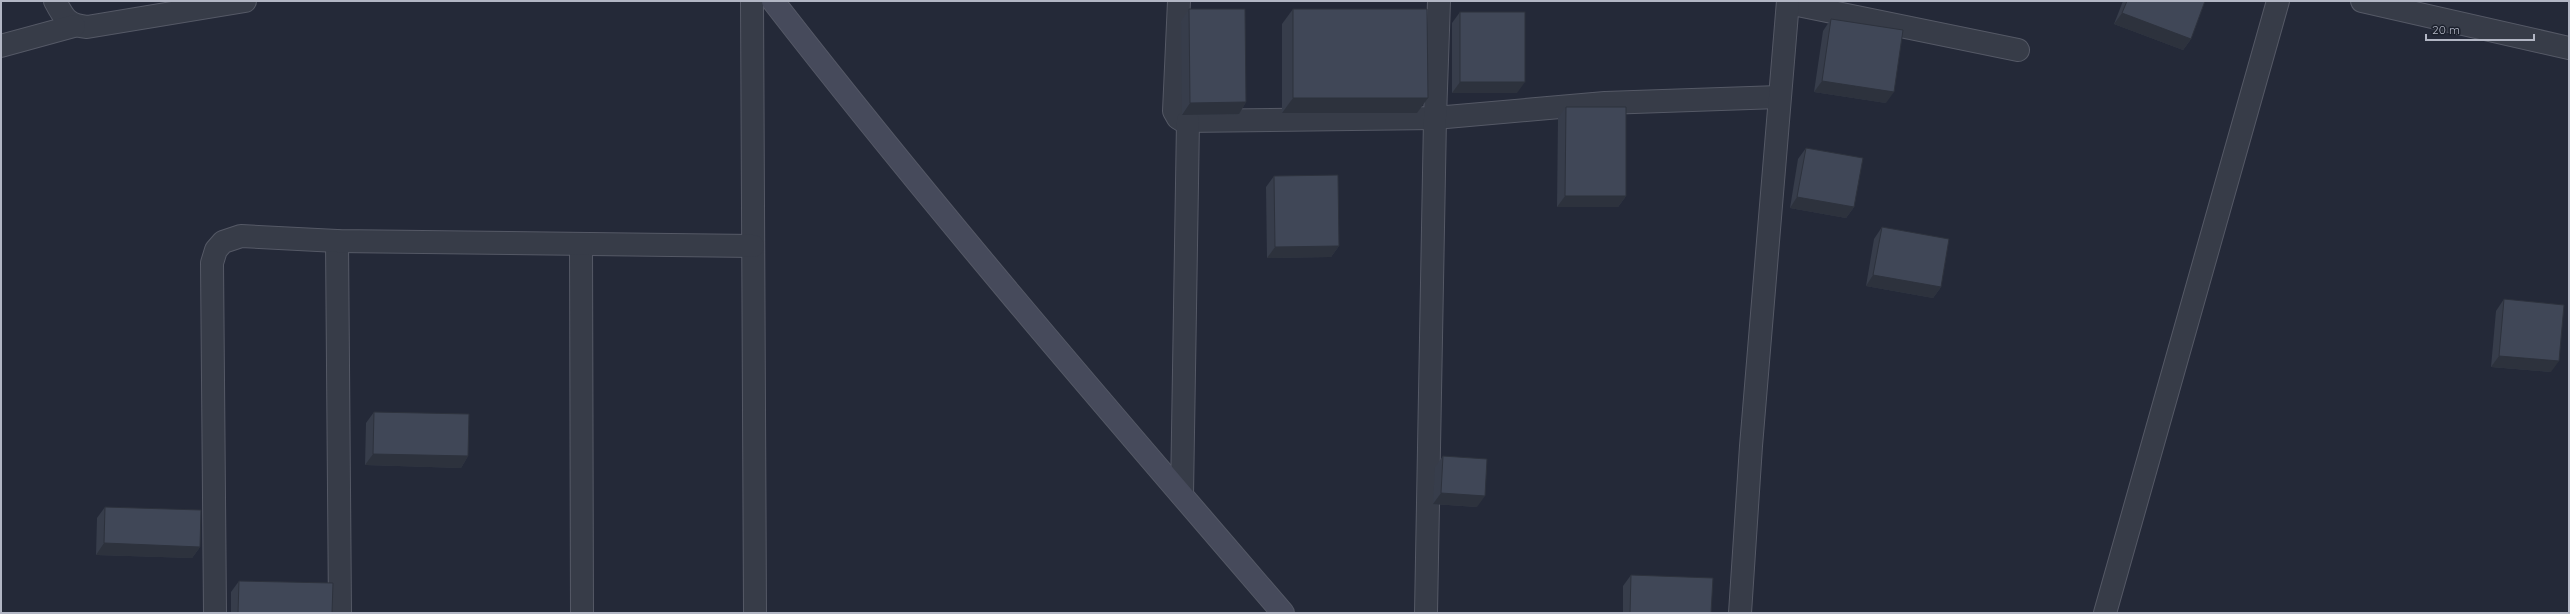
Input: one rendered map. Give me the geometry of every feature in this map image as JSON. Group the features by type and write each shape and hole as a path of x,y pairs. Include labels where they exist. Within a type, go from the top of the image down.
{"street":[{"path":"55,1 63,17 74,26"},
{"path":"1,46 74,26 87,26 246,1"},
{"path":"752,1 755,613"},
{"path":"773,1 843,90 1182,495 1283,613"},
{"path":"1179,1 1174,111 1178,118 1188,121 1435,118 1605,103 1779,97"},
{"path":"1426,613 1435,118 1439,1"},
{"path":"2104,613 2278,1"},
{"path":"2362,1 2569,48"},
{"path":"1740,613 1779,97 1788,2 2018,50"},
{"path":"1182,495 1188,121"},
{"path":"215,613 212,263 216,250 223,242 241,236 337,241 753,246"},
{"path":"337,241 340,613"},
{"path":"581,245 582,613"}],"building":[{"path":"2127,1 2205,1 2191,39 2122,13"},
{"path":"1189,9 1245,9 1246,102 1190,103"},
{"path":"1293,9 1427,9 1428,98 1293,98"},
{"path":"1460,12 1525,12 1525,82 1460,82"},
{"path":"1831,19 1903,30 1894,92 1822,81"},
{"path":"1566,107 1626,107 1626,196 1565,196"},
{"path":"1806,148 1863,158 1854,207 1797,197"},
{"path":"1338,175 1339,246 1275,247 1274,176"},
{"path":"1882,227 1949,239 1941,287 1873,275"},
{"path":"2504,299 2564,305 2559,361 2499,356"},
{"path":"374,412 469,414 468,456 373,454"},
{"path":"1443,456 1487,459 1485,496 1441,493"},
{"path":"105,507 201,510 200,547 104,543"},
{"path":"1631,575 1713,578 1711,613 1630,613"},
{"path":"239,581 333,583 332,613 238,613"}]}
